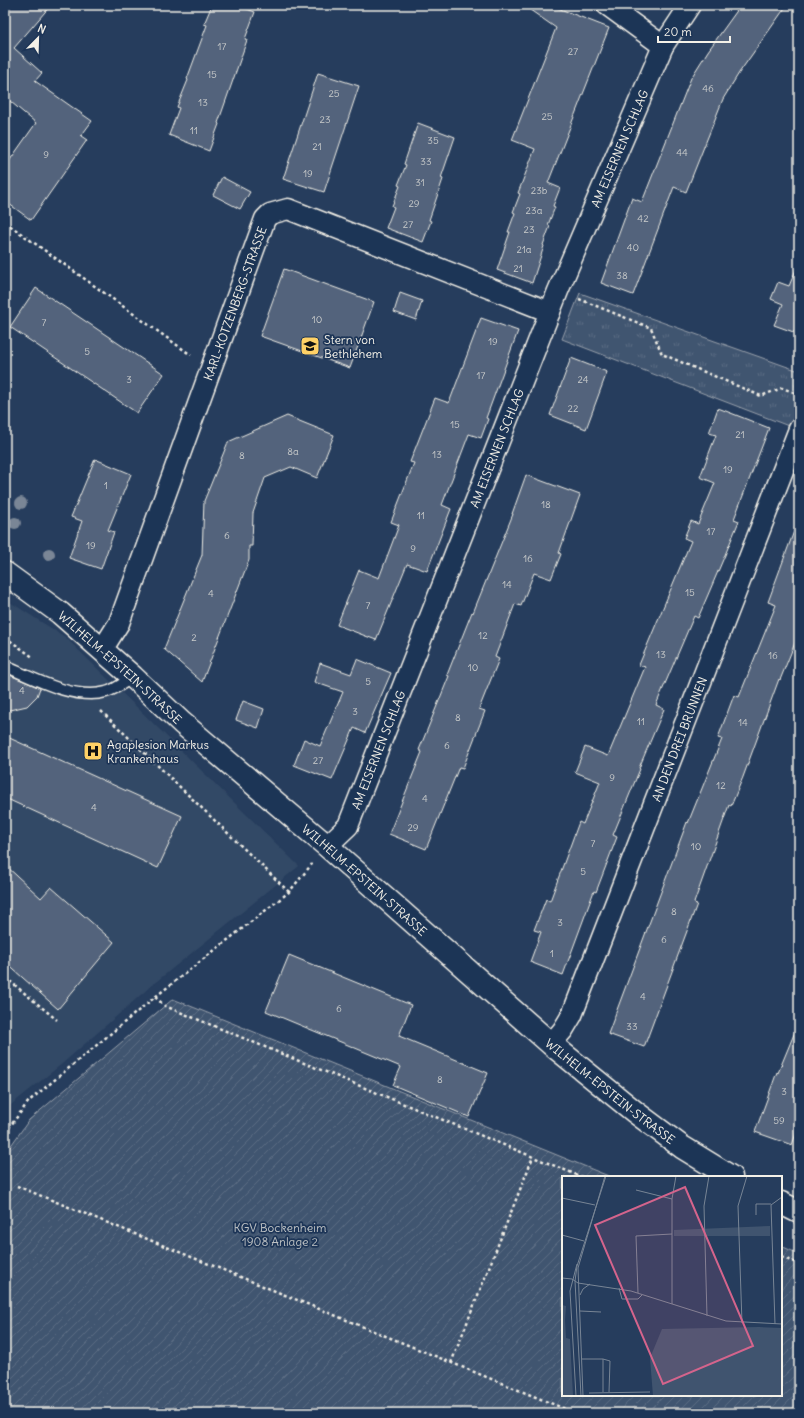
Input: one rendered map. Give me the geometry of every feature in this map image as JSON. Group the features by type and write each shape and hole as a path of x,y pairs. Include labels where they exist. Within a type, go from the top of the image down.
{"main road":[{"name":"WILHELM-EPSTEIN-STRASSE","path":"5,573 60,613 133,677 182,723 327,846 551,1044 635,1112 670,1138 729,1176"}],"street":[{"path":"607,5 663,46"},
{"name":"AM EISERNEN SCHLAG","path":"327,846 348,826 550,312 663,46 690,5"},
{"name":"KARL-KOTZENBERG-STRASSE","path":"102,650 119,623 265,219 270,214 288,209 550,312"},
{"name":"AN DEN DREI BRUNNEN","path":"551,1044 563,1030 572,1015 799,429"}],"lane":[{"path":"5,666 50,686 85,695 106,692 133,677"}],"path":[{"path":"5,222 211,370"},
{"path":"595,305 651,328 662,354 761,396 782,388 799,394"},
{"path":"5,637 36,659"},
{"path":"85,695 289,892"},
{"path":"5,1133 29,1101 155,997 289,892 327,846"},
{"path":"5,977 57,1020"},
{"path":"155,997 165,1006 580,1176"},
{"path":"451,1363 533,1157"},
{"path":"17,1186 574,1413"},
{"path":"782,1257 799,1264"}],"shaded area":[{"name":"Agaplesion Markus Krankenhaus","path":"5,599 65,637 299,866 152,985 63,1063 5,1111"}],"green space":[{"path":"580,293 799,371 799,430 562,339"},
{"name":"KGV Bockenheim 1908 Anlage 2","path":"173,999 609,1176 562,1176 562,1396 782,1396 782,1246 799,1254 799,1413 5,1413 5,1154 29,1120"}],"building":[{"path":"5,5 51,5 14,48 42,73 35,81 92,121 81,136 87,140 31,220 5,201 5,167 36,123 5,97"},
{"path":"212,5 236,5 255,12 245,39 247,40 209,151 169,135 179,108 177,107 207,25 204,24"},
{"path":"523,5 550,5 609,28 548,183 560,188 553,206 555,207 548,225 550,226 532,283 497,270 510,232 508,232 515,213 513,212 520,194 518,193 535,149 512,140 556,28"},
{"path":"741,5 787,5 739,73 723,99 686,192 674,187 633,295 601,283 632,198 642,202 691,78 708,51"},
{"path":"318,73 359,86 324,192 283,179"},
{"path":"418,123 455,137 429,220 431,221 423,242 386,228 394,207 392,206 400,186 398,185 406,165 404,164"},
{"path":"222,177 250,192 240,209 213,195"},
{"path":"798,265 799,334 774,325 783,304 771,299 778,282 789,286"},
{"path":"284,269 374,302 350,368 260,336"},
{"path":"36,288 164,374 137,413 10,327"},
{"path":"400,293 422,301 416,320 394,312"},
{"path":"481,318 518,331 486,418 488,419 481,438 469,434 442,505 451,509 427,571 407,564 376,640 337,625 359,570 379,578 399,525 391,522 414,463 410,462 435,398 449,403"},
{"path":"571,358 607,372 586,429 550,415"},
{"path":"718,408 769,428 734,519 739,521 698,618 694,616 656,705 664,709 613,835 617,837 596,892 594,891 563,975 530,962 541,932 534,930 546,899 550,901 579,822 583,824 600,782 575,772 585,747 608,756 645,667 639,665 691,541 684,538 691,521 698,524 715,483 700,477 716,435 709,433"},
{"path":"287,416 334,435 317,478 291,467 265,478 253,513 252,546 249,546 249,560 202,682 164,649 202,555 204,501 228,442"},
{"path":"95,459 131,474 108,530 114,532 101,569 69,558 82,521 71,517"},
{"path":"526,475 580,495 559,553 561,554 551,579 534,573 521,606 515,604 495,657 499,659 479,709 485,711 463,768 459,767 426,849 389,834 422,752 419,750 449,676 447,675 513,514"},
{"path":"797,523 799,524 799,633 780,680 779,679 743,777 731,806 729,805 694,903 697,904 644,1047 608,1034 687,822 688,823 722,739 718,738 734,695 739,697 776,605 768,602"},
{"path":"357,659 391,673 365,733 354,728 332,780 294,765 304,739 320,746 343,692 314,682 320,663 351,674"},
{"path":"5,673 40,688 37,696 27,706 5,711"},
{"path":"243,701 264,709 258,728 236,720"},
{"path":"5,736 182,816 158,868 5,798"},
{"path":"5,865 41,898 51,887 114,942 58,1009 5,962"},
{"path":"289,955 411,1005 399,1036 488,1073 469,1117 393,1085 401,1067 266,1011"},
{"path":"799,1022 799,1125 792,1145 755,1132 777,1072 778,1073"}],"place":[{"name":"Stern von Bethlehem","path":"310,346"},
{"name":"Agaplesion Markus Krankenhaus","path":"93,751"}]}
